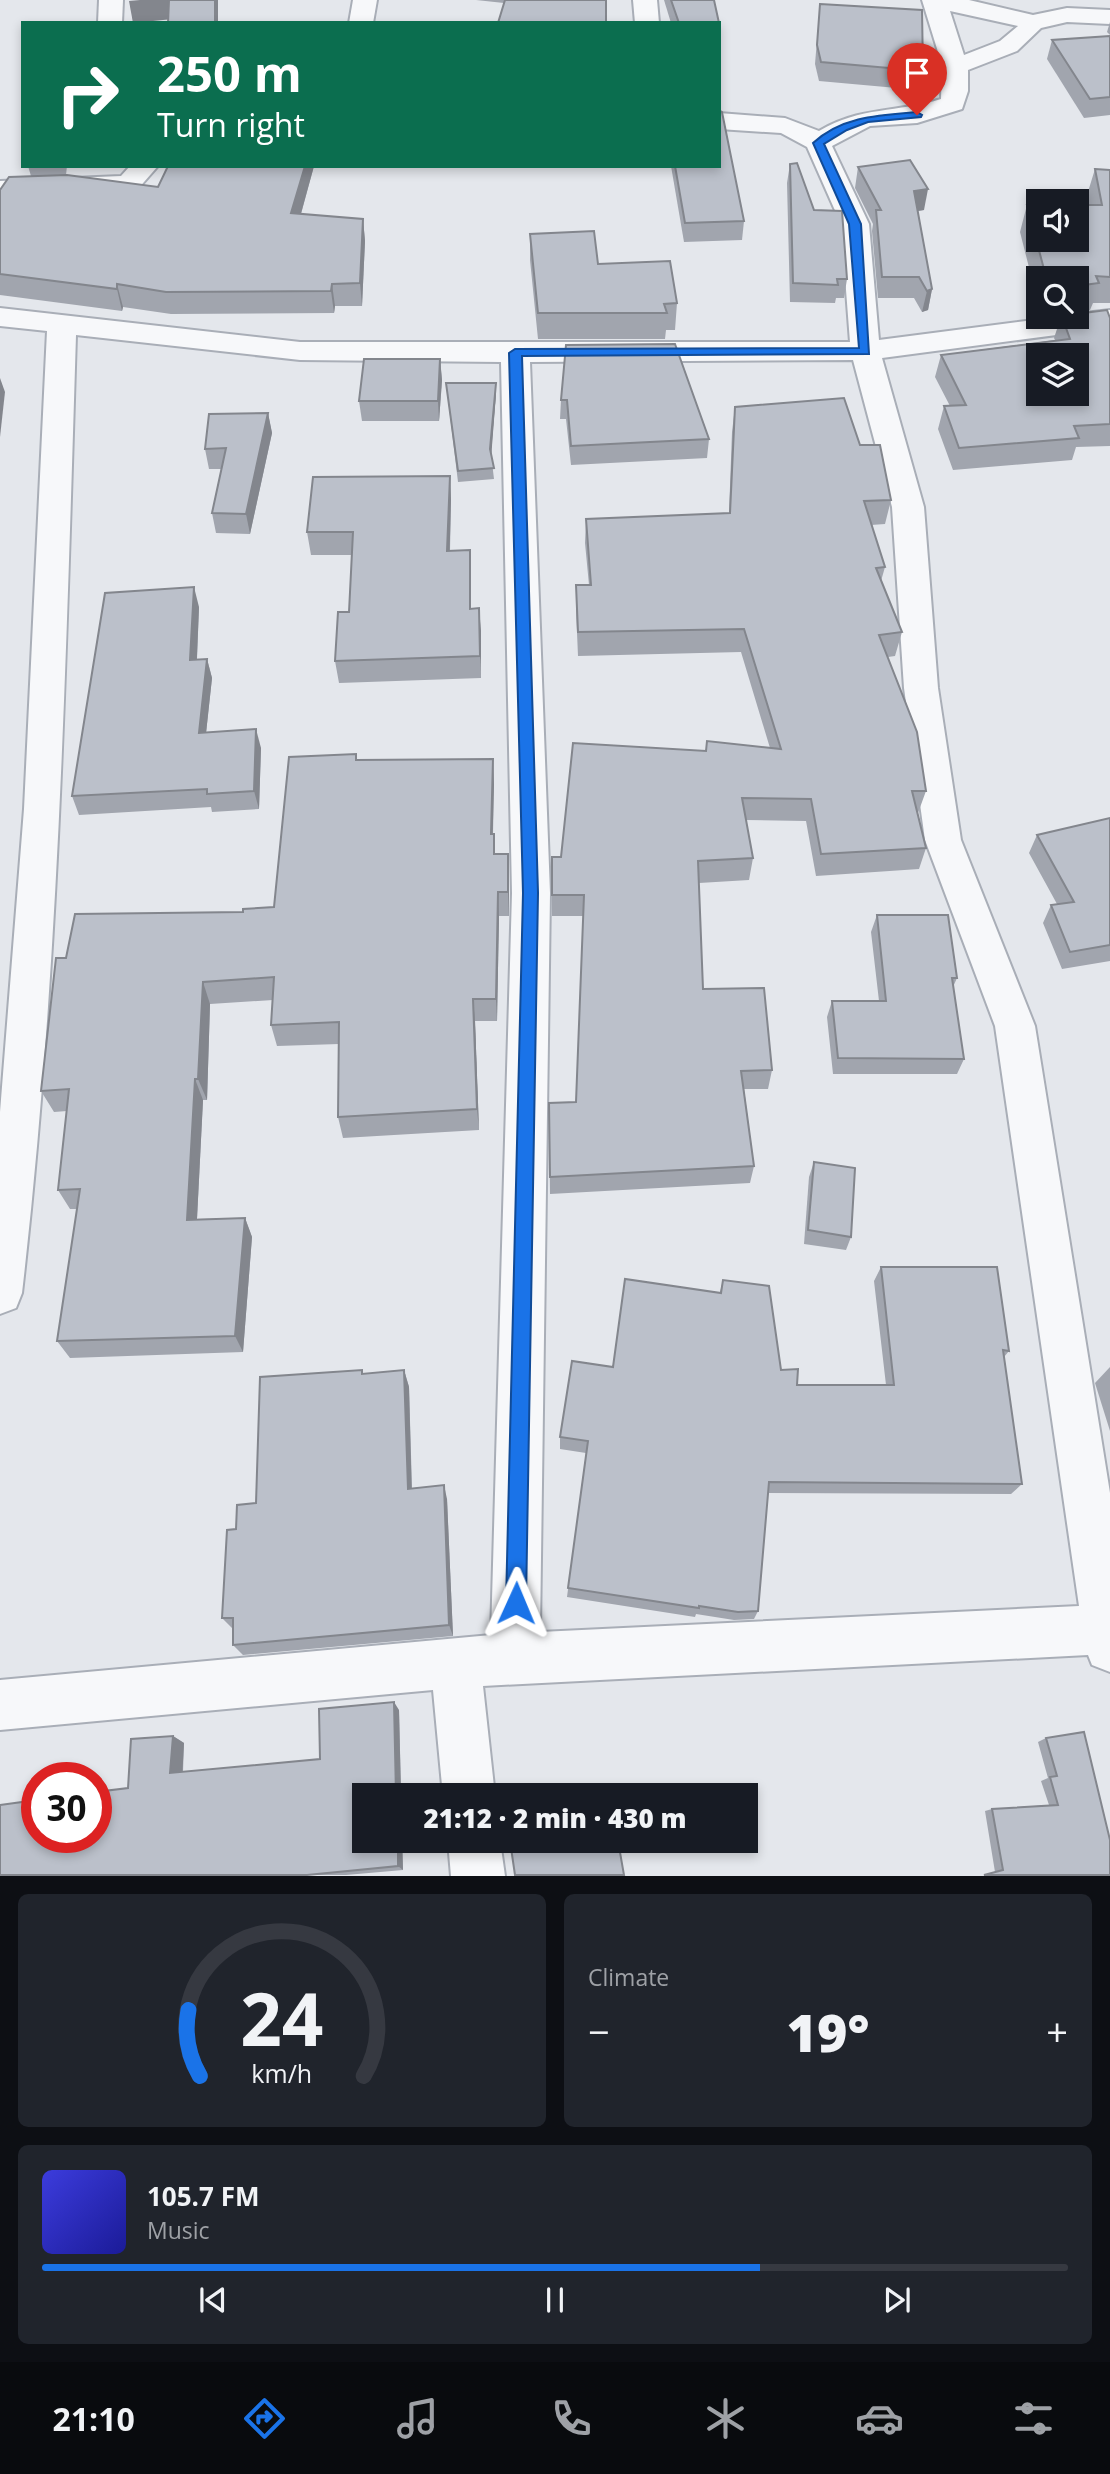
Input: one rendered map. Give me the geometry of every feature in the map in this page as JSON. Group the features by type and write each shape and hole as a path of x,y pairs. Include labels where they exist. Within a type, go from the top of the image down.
{"street":[{"path":"110,21 111,0"},
{"path":"361,21 365,0"},
{"path":"645,0 647,21"},
{"path":"818,143 866,119 917,115 953,104 957,92 955,66 934,1 1032,22 1067,15 1110,17"},
{"path":"955,66 1004,50 1026,33 1032,22"},
{"path":"0,1705 515,1658 1109,1636 1015,1026 943,840 921,688 908,507 865,351 855,224 818,143 810,134 787,126 721,121"},
{"path":"0,189 128,184 143,168"},
{"path":"0,317 300,351 515,353 865,351 1110,319"},
{"path":"0,1293 13,1200 44,818 62,322"},
{"path":"515,353 531,893 515,1658"},
{"path":"456,1664 468,1783"},
{"path":"475,1853 478,1875"}],"building":[{"path":"169,0 215,0 215,21 168,21"},
{"path":"505,0 606,0 606,21 499,21"},
{"path":"671,0 714,0 719,21 678,21"},
{"path":"820,4 922,10 923,71 821,62 817,45"},
{"path":"1110,36 1110,97 1090,99 1052,40"},
{"path":"721,111 744,221 685,223 675,168 721,168"},
{"path":"910,160 928,189 914,191 932,289 927,291 919,277 882,277 876,210 881,210 858,167"},
{"path":"797,163 814,210 842,211 847,279 837,279 838,285 793,283 790,164"},
{"path":"167,168 304,168 291,213 363,219 360,283 332,284 331,291 166,292 117,284 117,289 0,274 0,190 9,177 67,175 158,187"},
{"path":"1095,169 1110,170 1110,277 1096,276 1099,283 1089,284 1089,266 1043,266 1039,252 1089,252 1089,205 1102,205"},
{"path":"594,231 598,264 670,261 677,303 664,304 667,313 538,313 530,234"},
{"path":"1107,310 1110,318 1110,424 1074,426 1079,438 959,448 944,406 966,405 941,355 1026,344 1026,406 1089,406 1089,343 1038,343 1070,339 1066,329 1089,329 1089,312"},
{"path":"675,344 709,439 571,446 567,400 561,400 566,345"},
{"path":"364,359 440,359 438,401 359,401"},
{"path":"446,383 496,383 490,449 494,468 458,471"},
{"path":"844,398 860,445 880,445 891,500 864,501 885,567 876,568 902,632 879,635 917,732 926,791 912,791 926,848 821,854 811,799 742,798 753,858 698,861 703,989 764,988 772,1070 741,1071 754,1166 550,1177 549,1103 576,1102 584,895 552,895 552,857 561,857 573,743 706,751 707,741 781,749 744,629 578,632 576,585 591,585 586,519 730,513 735,407"},
{"path":"268,413 246,514 212,513 226,448 205,449 209,414"},
{"path":"450,476 447,551 470,550 470,609 479,608 480,656 335,661 338,612 349,612 353,532 307,532 313,477"},
{"path":"194,587 190,660 207,659 199,733 256,729 254,791 207,794 207,789 72,796 105,593"},
{"path":"356,754 356,760 493,759 491,834 494,834 494,854 508,854 508,892 498,892 496,999 473,999 477,1109 338,1117 339,1022 271,1025 274,977 203,982 187,1220 245,1218 235,1336 57,1341 80,1189 58,1190 69,1089 41,1091 56,958 66,958 75,914 243,912 243,909 274,907 289,757"},
{"path":"1110,818 1110,945 1070,952 1051,905 1074,902 1037,835"},
{"path":"877,915 948,915 957,978 952,978 964,1059 838,1058 832,1001 886,1001"},
{"path":"814,1162 855,1168 851,1237 808,1230"},
{"path":"881,1267 997,1267 1009,1351 1003,1350 1022,1484 769,1482 758,1611 699,1608 568,1588 588,1441 560,1437 572,1361 613,1367 625,1279 721,1293 723,1280 769,1286 781,1370 798,1369 797,1385 894,1385"},
{"path":"362,1370 362,1374 404,1370 408,1489 444,1485 449,1625 233,1645 233,1618 222,1618 227,1530 236,1529 237,1505 256,1503 260,1377"},
{"path":"394,1702 396,1783 352,1783 352,1853 398,1853 398,1866 307,1875 0,1875 0,1805 21,1802 21,1853 112,1853 112,1790 128,1788 131,1739 173,1736 170,1773 320,1759 319,1709"},
{"path":"1084,1732 1110,1840 1110,1875 984,1875 1003,1870 992,1809 1058,1805 1050,1777 1057,1776 1046,1738"},
{"path":"512,1853 620,1853 624,1875 515,1875"}],"route":[{"path":"516,1603 531,893 515,353 865,351 855,224 818,143 866,119 917,115"}]}
